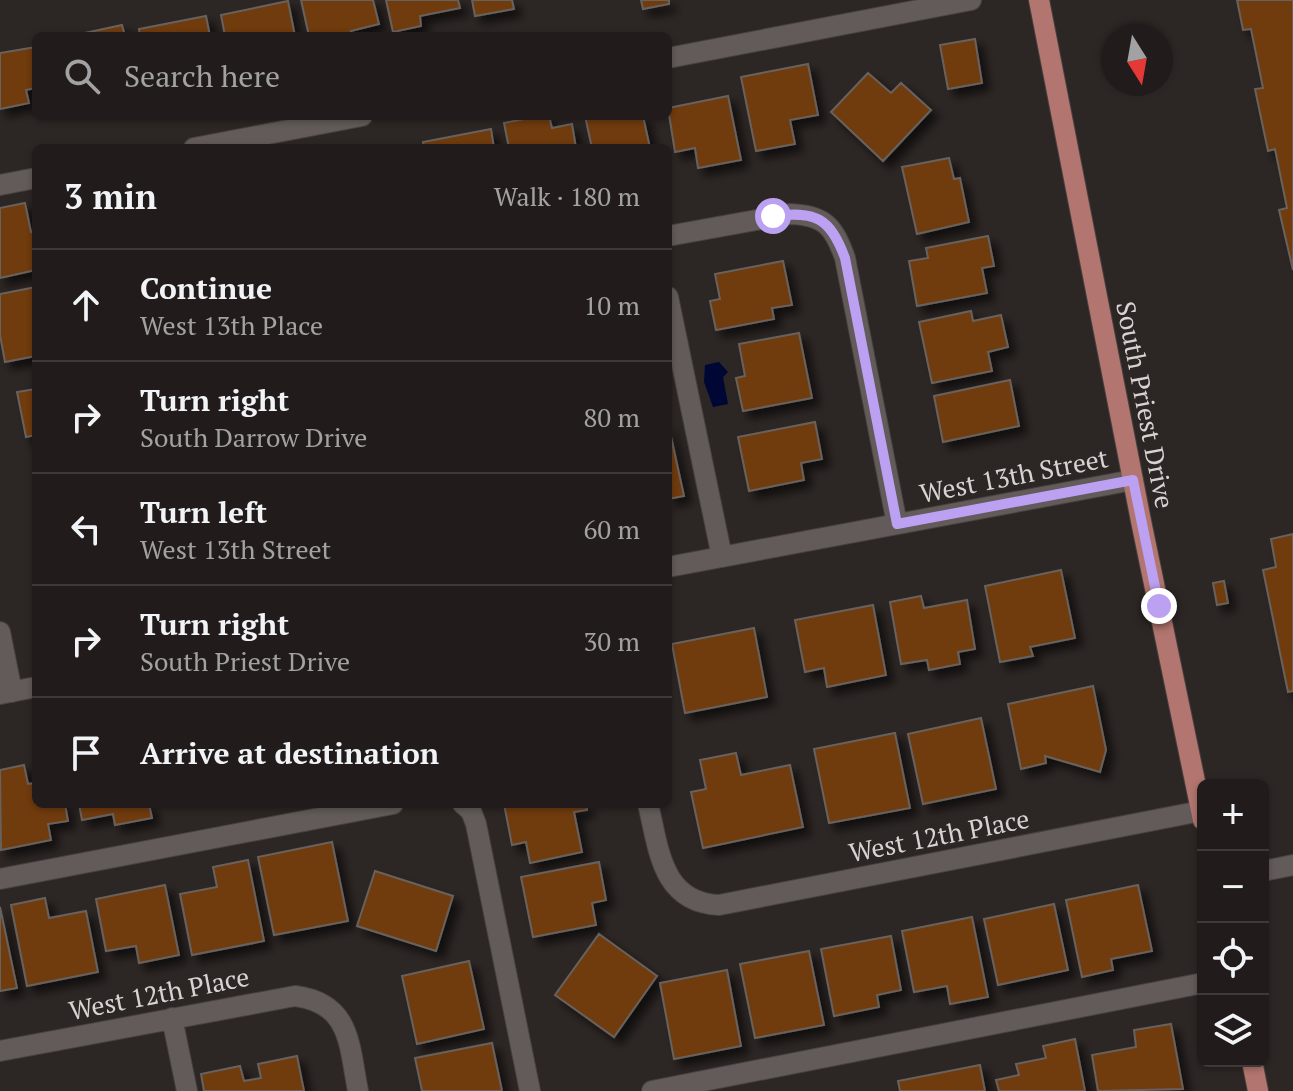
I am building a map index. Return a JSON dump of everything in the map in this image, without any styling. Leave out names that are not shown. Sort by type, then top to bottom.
[{"type":"main road","name":"South Priest Drive","points":[[1039,0],[1197,791]]},
{"type":"main road","points":[[1253,1067],[1258,1091]]},
{"type":"street","points":[[672,57],[971,0]]},
{"type":"street","points":[[215,144],[341,120]]},
{"type":"street","points":[[0,185],[32,179]]},
{"type":"street","points":[[672,235],[790,214],[806,214],[822,219],[832,229],[845,258],[897,524]]},
{"type":"street","points":[[672,316],[722,557]]},
{"type":"street","name":"West 13th Street","points":[[672,566],[1133,480]]},
{"type":"street","points":[[0,632],[6,693],[32,688]]},
{"type":"street","points":[[0,879],[372,808]]},
{"type":"street","points":[[468,808],[476,824],[530,1091]]},
{"type":"street","name":"West 12th Place","points":[[649,808],[668,876],[687,898],[704,904],[735,903],[1197,816]]},
{"type":"street","points":[[1269,870],[1293,865]]},
{"type":"street","points":[[652,1091],[1197,984]]},
{"type":"street","name":"West 12th Place","points":[[0,1051],[295,996],[314,999],[327,1006],[345,1031],[358,1091]]},
{"type":"street","points":[[172,1018],[187,1091]]},
{"type":"water","points":[[719,362],[728,372],[723,377],[728,404],[713,407],[704,382],[705,365]]},
{"type":"building","points":[[301,0],[373,0],[379,24],[351,32],[308,32]]},
{"type":"building","points":[[386,0],[458,0],[460,8],[420,16],[421,26],[393,32]]},
{"type":"building","points":[[472,0],[512,0],[514,9],[475,16]]},
{"type":"building","points":[[641,0],[669,0],[669,4],[643,9]]},
{"type":"building","points":[[1237,0],[1293,0],[1293,270],[1279,210],[1287,208],[1275,149],[1268,151],[1255,89],[1263,88],[1251,29],[1243,30]]},
{"type":"building","points":[[288,1],[294,32],[224,32],[221,15]]},
{"type":"building","points":[[206,16],[209,32],[139,32],[139,29]]},
{"type":"building","points":[[122,25],[124,32],[90,32]]},
{"type":"building","points":[[975,39],[982,83],[948,89],[940,45]]},
{"type":"building","points":[[32,48],[32,89],[26,90],[29,103],[0,109],[0,53]]},
{"type":"building","points":[[808,64],[818,115],[790,120],[795,144],[756,151],[741,77]]},
{"type":"building","points":[[868,73],[891,93],[901,83],[931,110],[883,161],[831,112]]},
{"type":"building","points":[[728,96],[741,160],[698,168],[695,148],[675,152],[670,120],[672,107]]},
{"type":"building","points":[[550,120],[552,128],[572,124],[575,144],[508,144],[504,123]]},
{"type":"building","points":[[586,120],[644,120],[649,144],[591,144]]},
{"type":"building","points":[[491,129],[493,144],[423,144]]},
{"type":"building","points":[[949,158],[954,179],[960,178],[969,222],[917,234],[902,167]]},
{"type":"building","points":[[25,203],[32,232],[32,271],[0,278],[0,208]]},
{"type":"building","points":[[988,236],[994,266],[982,268],[987,293],[917,306],[909,261],[928,258],[926,248]]},
{"type":"building","points":[[783,261],[792,305],[772,308],[774,319],[716,330],[710,301],[720,299],[715,274]]},
{"type":"building","points":[[32,288],[32,357],[5,362],[0,335],[0,294]]},
{"type":"building","points":[[971,311],[973,321],[1001,315],[1008,347],[988,352],[992,371],[932,383],[919,322]]},
{"type":"building","points":[[799,333],[812,398],[743,411],[736,378],[745,376],[739,344]]},
{"type":"building","points":[[1010,380],[1019,426],[943,442],[934,396]]},
{"type":"building","points":[[32,390],[32,436],[26,437],[17,392]]},
{"type":"building","points":[[815,422],[822,459],[801,463],[804,480],[749,491],[738,437]]},
{"type":"building","points":[[672,441],[684,496],[672,498]]},
{"type":"building","points":[[1293,534],[1293,691],[1288,692],[1263,570],[1276,567],[1271,539]]},
{"type":"building","points":[[1061,570],[1075,638],[1030,647],[1033,656],[1000,662],[985,586]]},
{"type":"building","points":[[1224,581],[1228,603],[1217,605],[1213,583]]},
{"type":"building","points":[[921,596],[924,608],[967,600],[975,649],[958,652],[960,664],[929,670],[927,660],[901,664],[890,602]]},
{"type":"building","points":[[873,605],[886,675],[827,687],[824,668],[805,672],[795,620]]},
{"type":"building","points":[[754,628],[767,697],[685,713],[672,644]]},
{"type":"building","points":[[1093,686],[1106,750],[1100,772],[1045,756],[1046,763],[1021,769],[1008,704]]},
{"type":"building","points":[[981,718],[996,789],[923,804],[908,734]]},
{"type":"building","points":[[895,733],[910,808],[829,823],[814,749]]},
{"type":"building","points":[[736,753],[741,775],[790,765],[803,827],[703,848],[691,792],[706,789],[700,760]]},
{"type":"building","points":[[24,765],[28,784],[32,784],[32,808],[66,808],[68,821],[48,824],[51,840],[1,850],[0,770]]},
{"type":"building","points":[[80,808],[150,808],[152,818],[115,825],[113,814],[82,820]]},
{"type":"building","points":[[505,808],[587,808],[574,812],[582,852],[530,863],[526,842],[512,845]]},
{"type":"building","points":[[332,842],[348,921],[274,935],[258,857]]},
{"type":"building","points":[[248,860],[264,941],[192,955],[180,894],[217,887],[213,867]]},
{"type":"building","points":[[599,862],[606,900],[592,903],[596,925],[533,937],[521,877]]},
{"type":"building","points":[[375,871],[453,896],[436,951],[357,926]]},
{"type":"building","points":[[165,885],[179,955],[139,963],[136,946],[106,951],[96,899]]},
{"type":"building","points":[[1138,885],[1152,951],[1111,959],[1113,970],[1082,977],[1066,900]]},
{"type":"building","points":[[45,898],[49,918],[86,911],[98,972],[27,986],[11,905]]},
{"type":"building","points":[[1054,904],[1068,970],[998,985],[984,919]]},
{"type":"building","points":[[0,907],[17,988],[0,991]]},
{"type":"building","points":[[972,917],[988,997],[950,1004],[947,986],[914,992],[902,931]]},
{"type":"building","points":[[599,934],[657,976],[614,1037],[555,995]]},
{"type":"building","points":[[891,936],[901,990],[877,995],[879,1007],[834,1016],[821,949]]},
{"type":"building","points":[[809,951],[824,1025],[755,1038],[740,964]]},
{"type":"building","points":[[469,961],[484,1029],[417,1044],[402,976]]},
{"type":"building","points":[[727,970],[741,1046],[674,1059],[660,983]]},
{"type":"building","points":[[1171,1024],[1183,1089],[1098,1091],[1092,1055],[1136,1047],[1134,1030]]},
{"type":"building","points":[[1075,1039],[1085,1091],[999,1091],[996,1080],[1019,1075],[1016,1064],[1046,1058],[1043,1046]]},
{"type":"building","points":[[492,1043],[502,1091],[422,1091],[415,1058]]},
{"type":"building","points":[[297,1056],[304,1091],[204,1091],[201,1074],[240,1066],[244,1081],[261,1078],[258,1064]]},
{"type":"building","points":[[980,1065],[985,1091],[900,1091],[898,1081]]},
{"type":"route","points":[[773,216],[806,214],[822,219],[832,229],[840,245],[897,524],[1133,480],[1159,606]]}]
